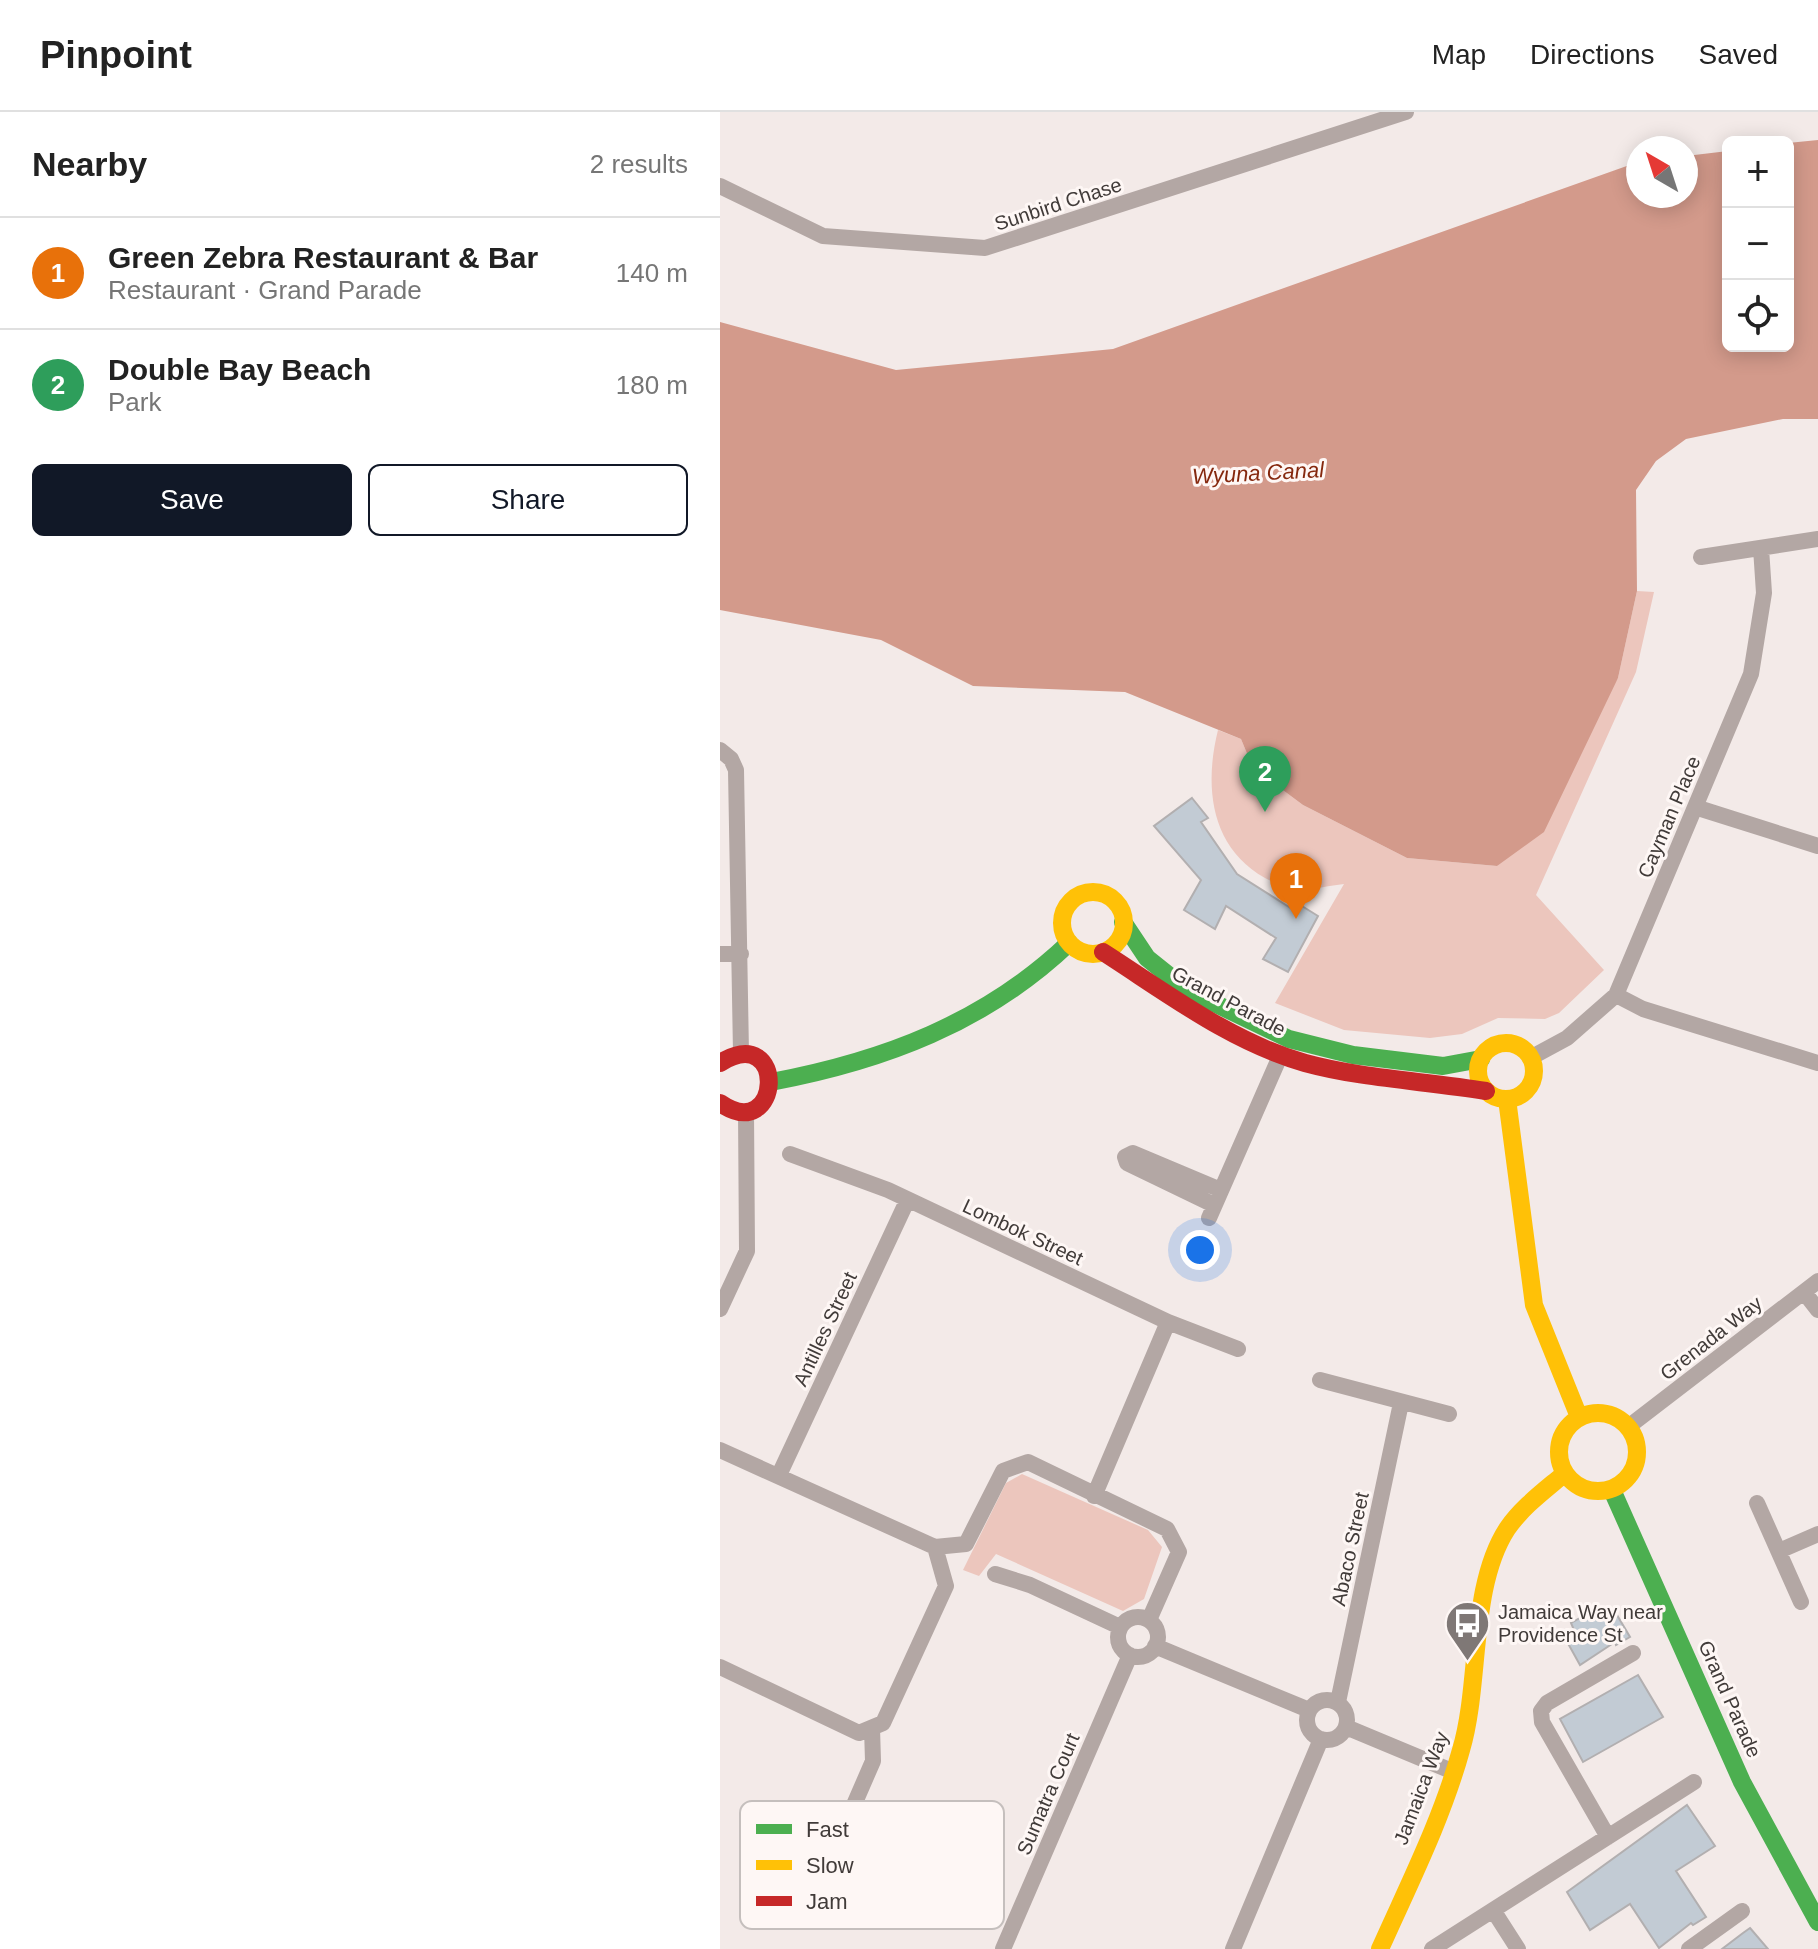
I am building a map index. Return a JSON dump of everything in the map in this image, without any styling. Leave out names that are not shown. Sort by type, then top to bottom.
[{"type":"street","name":"Sunbird Chase","points":[[720,186],[823,236],[985,248],[1369,118],[1406,112]]},
{"type":"street","points":[[1701,557],[1818,539]]},
{"type":"street","name":"Cayman Place","points":[[1530,1058],[1567,1038],[1616,995],[1751,674],[1764,593],[1761,548]]},
{"type":"street","points":[[720,750],[731,759],[736,770],[741,1053]]},
{"type":"street","points":[[1695,807],[1818,846]]},
{"type":"street","points":[[1087,893],[1107,896],[1121,912],[1123,922],[1118,941],[1103,952],[1084,953],[1069,943],[1064,934],[1064,913],[1069,904],[1087,893]]},
{"type":"street","name":"Grand Parade","points":[[1123,922],[1147,958],[1187,990],[1231,1014],[1289,1039],[1353,1055],[1443,1066],[1481,1059]]},
{"type":"street","points":[[771,1082],[840,1069],[943,1032],[1045,970],[1069,943]]},
{"type":"street","name":"Grand Parade","points":[[1103,952],[1176,1002],[1281,1054],[1349,1072],[1486,1091]]},
{"type":"street","points":[[720,954],[741,954]]},
{"type":"street","points":[[1616,995],[1643,1009],[1818,1063]]},
{"type":"street","points":[[1505,1043],[1520,1047],[1533,1067],[1530,1085],[1516,1097],[1507,1099],[1486,1091],[1478,1075],[1481,1059],[1491,1047],[1505,1043]]},
{"type":"street","points":[[720,1063],[741,1053],[750,1054],[765,1065],[771,1082],[761,1105],[746,1112],[737,1112],[720,1103]]},
{"type":"street","points":[[1215,1204],[1281,1054]]},
{"type":"street","points":[[1507,1099],[1534,1305],[1579,1417]]},
{"type":"street","points":[[720,1309],[747,1251],[746,1112]]},
{"type":"street","points":[[1130,1153],[1136,1154],[1215,1204],[1127,1163],[1125,1157],[1130,1153]]},
{"type":"street","name":"Lombok Street","points":[[790,1154],[888,1190],[1168,1322],[1238,1349]]},
{"type":"street","name":"Antilles Street","points":[[779,1475],[907,1201]]},
{"type":"street","points":[[1811,1286],[1818,1310]]},
{"type":"street","name":"Grenada Way","points":[[1628,1427],[1811,1286]]},
{"type":"street","points":[[1094,1496],[1168,1322]]},
{"type":"street","points":[[1320,1380],[1449,1414]]},
{"type":"street","name":"Abaco Street","points":[[1338,1702],[1401,1403]]},
{"type":"street","points":[[1605,1413],[1628,1427],[1636,1440],[1634,1469],[1612,1490],[1585,1490],[1564,1474],[1558,1449],[1562,1436],[1579,1417],[1605,1413]]},
{"type":"street","points":[[720,1450],[935,1547],[966,1544],[1003,1471],[1028,1462],[1167,1529],[1179,1552],[1149,1620]]},
{"type":"street","name":"Jamaica Way","points":[[1380,1949],[1454,1772],[1468,1725],[1495,1555],[1510,1525],[1523,1509],[1564,1474]]},
{"type":"street","name":"Grand Parade","points":[[1612,1490],[1742,1782],[1818,1922]]},
{"type":"street","points":[[1757,1503],[1801,1602]]},
{"type":"street","points":[[1779,1551],[1818,1534]]},
{"type":"street","points":[[720,1667],[859,1733],[883,1723],[946,1586],[935,1547]]},
{"type":"street","points":[[995,1574],[1030,1585],[1120,1627]]},
{"type":"street","points":[[1134,1617],[1149,1620],[1157,1633],[1155,1646],[1145,1655],[1130,1655],[1119,1644],[1120,1627],[1134,1617]]},
{"type":"street","points":[[1155,1646],[1309,1710]]},
{"type":"street","points":[[1608,1837],[1542,1722],[1541,1711],[1547,1703],[1633,1653]]},
{"type":"street","name":"Sumatra Court","points":[[1003,1949],[1130,1655]]},
{"type":"street","points":[[1321,1700],[1338,1702],[1347,1715],[1346,1727],[1336,1738],[1321,1739],[1309,1730],[1309,1710],[1321,1700]]},
{"type":"street","points":[[1346,1727],[1454,1772]]},
{"type":"street","points":[[856,1801],[873,1761],[872,1728]]},
{"type":"street","points":[[1233,1949],[1321,1739]]},
{"type":"street","points":[[1432,1949],[1694,1782]]},
{"type":"street","points":[[1493,1910],[1518,1949]]},
{"type":"street","points":[[1689,1949],[1742,1911]]},
{"type":"shaded area","points":[[1637,591],[1654,592],[1636,672],[1536,895],[1604,970],[1559,1013],[1545,1019],[1498,1018],[1462,1034],[1430,1038],[1344,1030],[1275,1003],[1344,884],[1309,889],[1285,887],[1265,878],[1232,850],[1222,832],[1212,793],[1218,730],[1241,739],[1253,768],[1303,805],[1407,858],[1497,866],[1618,678]]},
{"type":"shaded area","points":[[1022,1474],[1148,1530],[1162,1547],[1144,1599],[1123,1611],[996,1554],[979,1576],[963,1570],[1006,1483]]},
{"type":"water","name":"Wyuna Canal","points":[[1818,140],[1818,419],[1783,419],[1686,439],[1656,461],[1636,490],[1637,591],[1618,678],[1544,832],[1497,866],[1407,858],[1303,805],[1253,768],[1241,739],[1125,692],[973,686],[881,640],[720,610],[720,322],[896,370],[1113,349],[1626,166],[1626,208],[1698,208],[1698,155],[1722,152],[1722,352],[1794,352],[1794,142]]},
{"type":"building","points":[[1192,798],[1208,818],[1201,822],[1237,874],[1292,909],[1297,903],[1318,916],[1288,972],[1263,959],[1276,938],[1226,906],[1215,929],[1184,910],[1201,880],[1154,826]]},
{"type":"building","points":[[1598,1608],[1602,1614],[1614,1610],[1630,1637],[1616,1645],[1615,1642],[1580,1665],[1565,1638],[1574,1630],[1571,1623]]},
{"type":"building","points":[[1638,1675],[1663,1717],[1583,1762],[1560,1719]]},
{"type":"building","points":[[1687,1805],[1715,1846],[1676,1871],[1706,1917],[1693,1925],[1691,1923],[1659,1948],[1630,1904],[1590,1930],[1567,1892]]},
{"type":"building","points":[[1750,1928],[1768,1949],[1722,1949],[1743,1933]]},
{"type":"traffic: fast","points":[[1123,922],[1147,958],[1187,990],[1289,1039],[1353,1055],[1443,1066],[1481,1059]]},
{"type":"traffic: fast","points":[[771,1082],[853,1063],[930,1035],[1003,996],[1069,943]]},
{"type":"traffic: fast","points":[[1612,1490],[1742,1782],[1818,1922]]},
{"type":"traffic: slow","points":[[1093,892],[1115,901],[1124,923],[1115,945],[1093,954],[1071,945],[1062,923],[1071,901],[1093,892]]},
{"type":"traffic: slow","points":[[1506,1043],[1526,1051],[1534,1071],[1526,1091],[1506,1099],[1486,1091],[1478,1071],[1486,1051],[1506,1043]]},
{"type":"traffic: slow","points":[[1507,1099],[1534,1305],[1579,1417]]},
{"type":"traffic: slow","points":[[1590,1413],[1606,1413],[1620,1419],[1631,1430],[1637,1452],[1631,1474],[1620,1485],[1606,1491],[1590,1491],[1576,1485],[1565,1474],[1559,1460],[1559,1444],[1565,1430],[1576,1419],[1590,1413]]},
{"type":"traffic: slow","points":[[1380,1949],[1435,1826],[1461,1750],[1471,1696],[1481,1607],[1495,1553],[1519,1514],[1564,1474]]},
{"type":"traffic: jam","points":[[1103,952],[1200,1015],[1278,1054],[1350,1073],[1486,1091]]},
{"type":"traffic: jam","points":[[720,1063],[742,1054],[757,1058],[766,1069],[769,1083],[765,1098],[756,1109],[741,1112],[720,1103]]},
{"type":"place","name":"Double Bay Beach","points":[[1265,812]]},
{"type":"place","name":"Green Zebra Restaurant & Bar","points":[[1296,919]]},
{"type":"place","name":"Jamaica Way near Providence St","points":[[1467,1663]]}]
